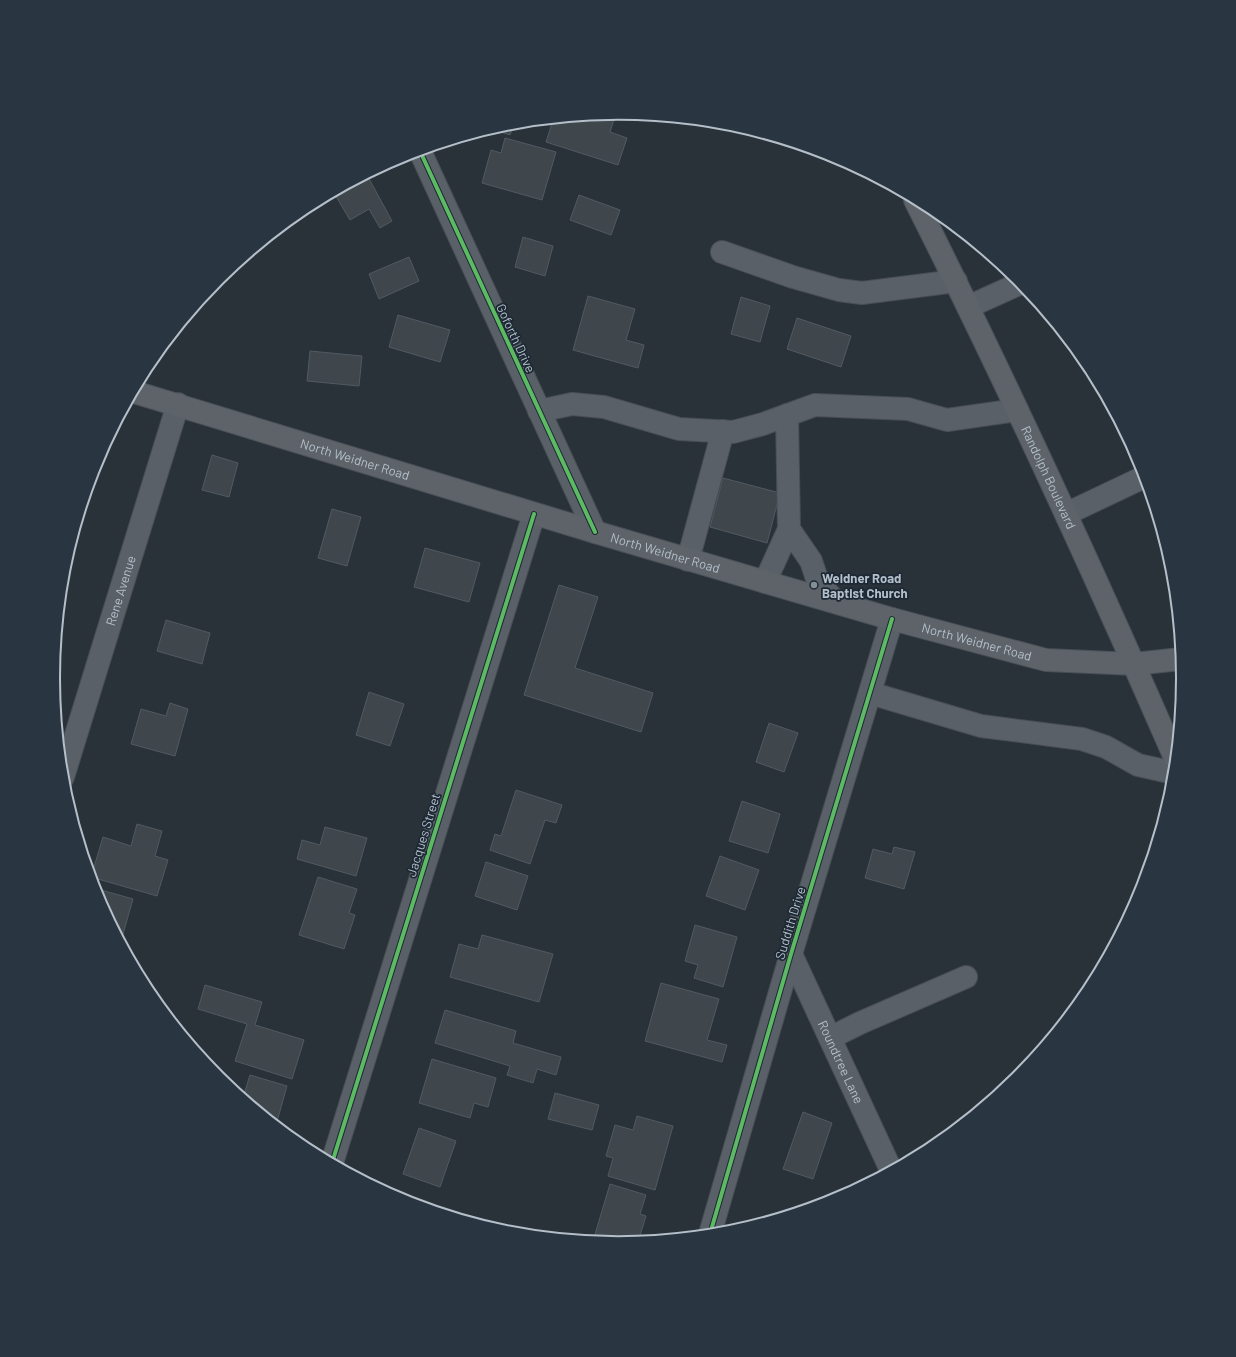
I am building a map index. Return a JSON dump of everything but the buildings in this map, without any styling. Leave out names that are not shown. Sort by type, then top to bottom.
[{"type":"main road","name":"Randolph Boulevard","points":[[920,210],[956,281],[1066,514],[1171,749]]},
{"type":"main road","name":"North Weidner Road","points":[[139,393],[688,560],[892,619],[1046,660],[1134,664],[1175,660]]},
{"type":"street","name":"Goforth Drive","points":[[422,156],[595,532]]},
{"type":"street","points":[[722,252],[793,277],[840,290],[862,293],[956,281]]},
{"type":"street","points":[[968,307],[1015,286]]},
{"type":"street","name":"Rene Avenue","points":[[67,764],[178,404]]},
{"type":"street","points":[[539,411],[572,404],[604,407],[678,429],[733,432],[762,424],[815,405],[908,409],[947,420],[1017,410]]},
{"type":"street","points":[[765,582],[789,528],[787,415]]},
{"type":"street","points":[[688,560],[723,431]]},
{"type":"street","points":[[1066,514],[1139,479]]},
{"type":"street","name":"Jacques Street","points":[[333,1158],[534,514]]},
{"type":"street","points":[[789,528],[811,560],[818,582],[836,602]]},
{"type":"street","name":"Suddith Drive","points":[[712,1229],[791,954],[892,619]]},
{"type":"street","points":[[870,692],[981,726],[1082,738],[1106,747],[1138,765],[1168,772]]},
{"type":"street","name":"Roundtree Lane","points":[[791,954],[889,1166]]},
{"type":"street","points":[[830,1038],[860,1022],[966,977]]},
{"type":"cycle path","points":[[422,156],[595,532]]},
{"type":"cycle path","points":[[333,1158],[534,514]]},
{"type":"cycle path","points":[[712,1229],[791,954],[892,619]]},
{"type":"place","name":"Weidner Road Baptist Church","points":[[814,585]]}]
